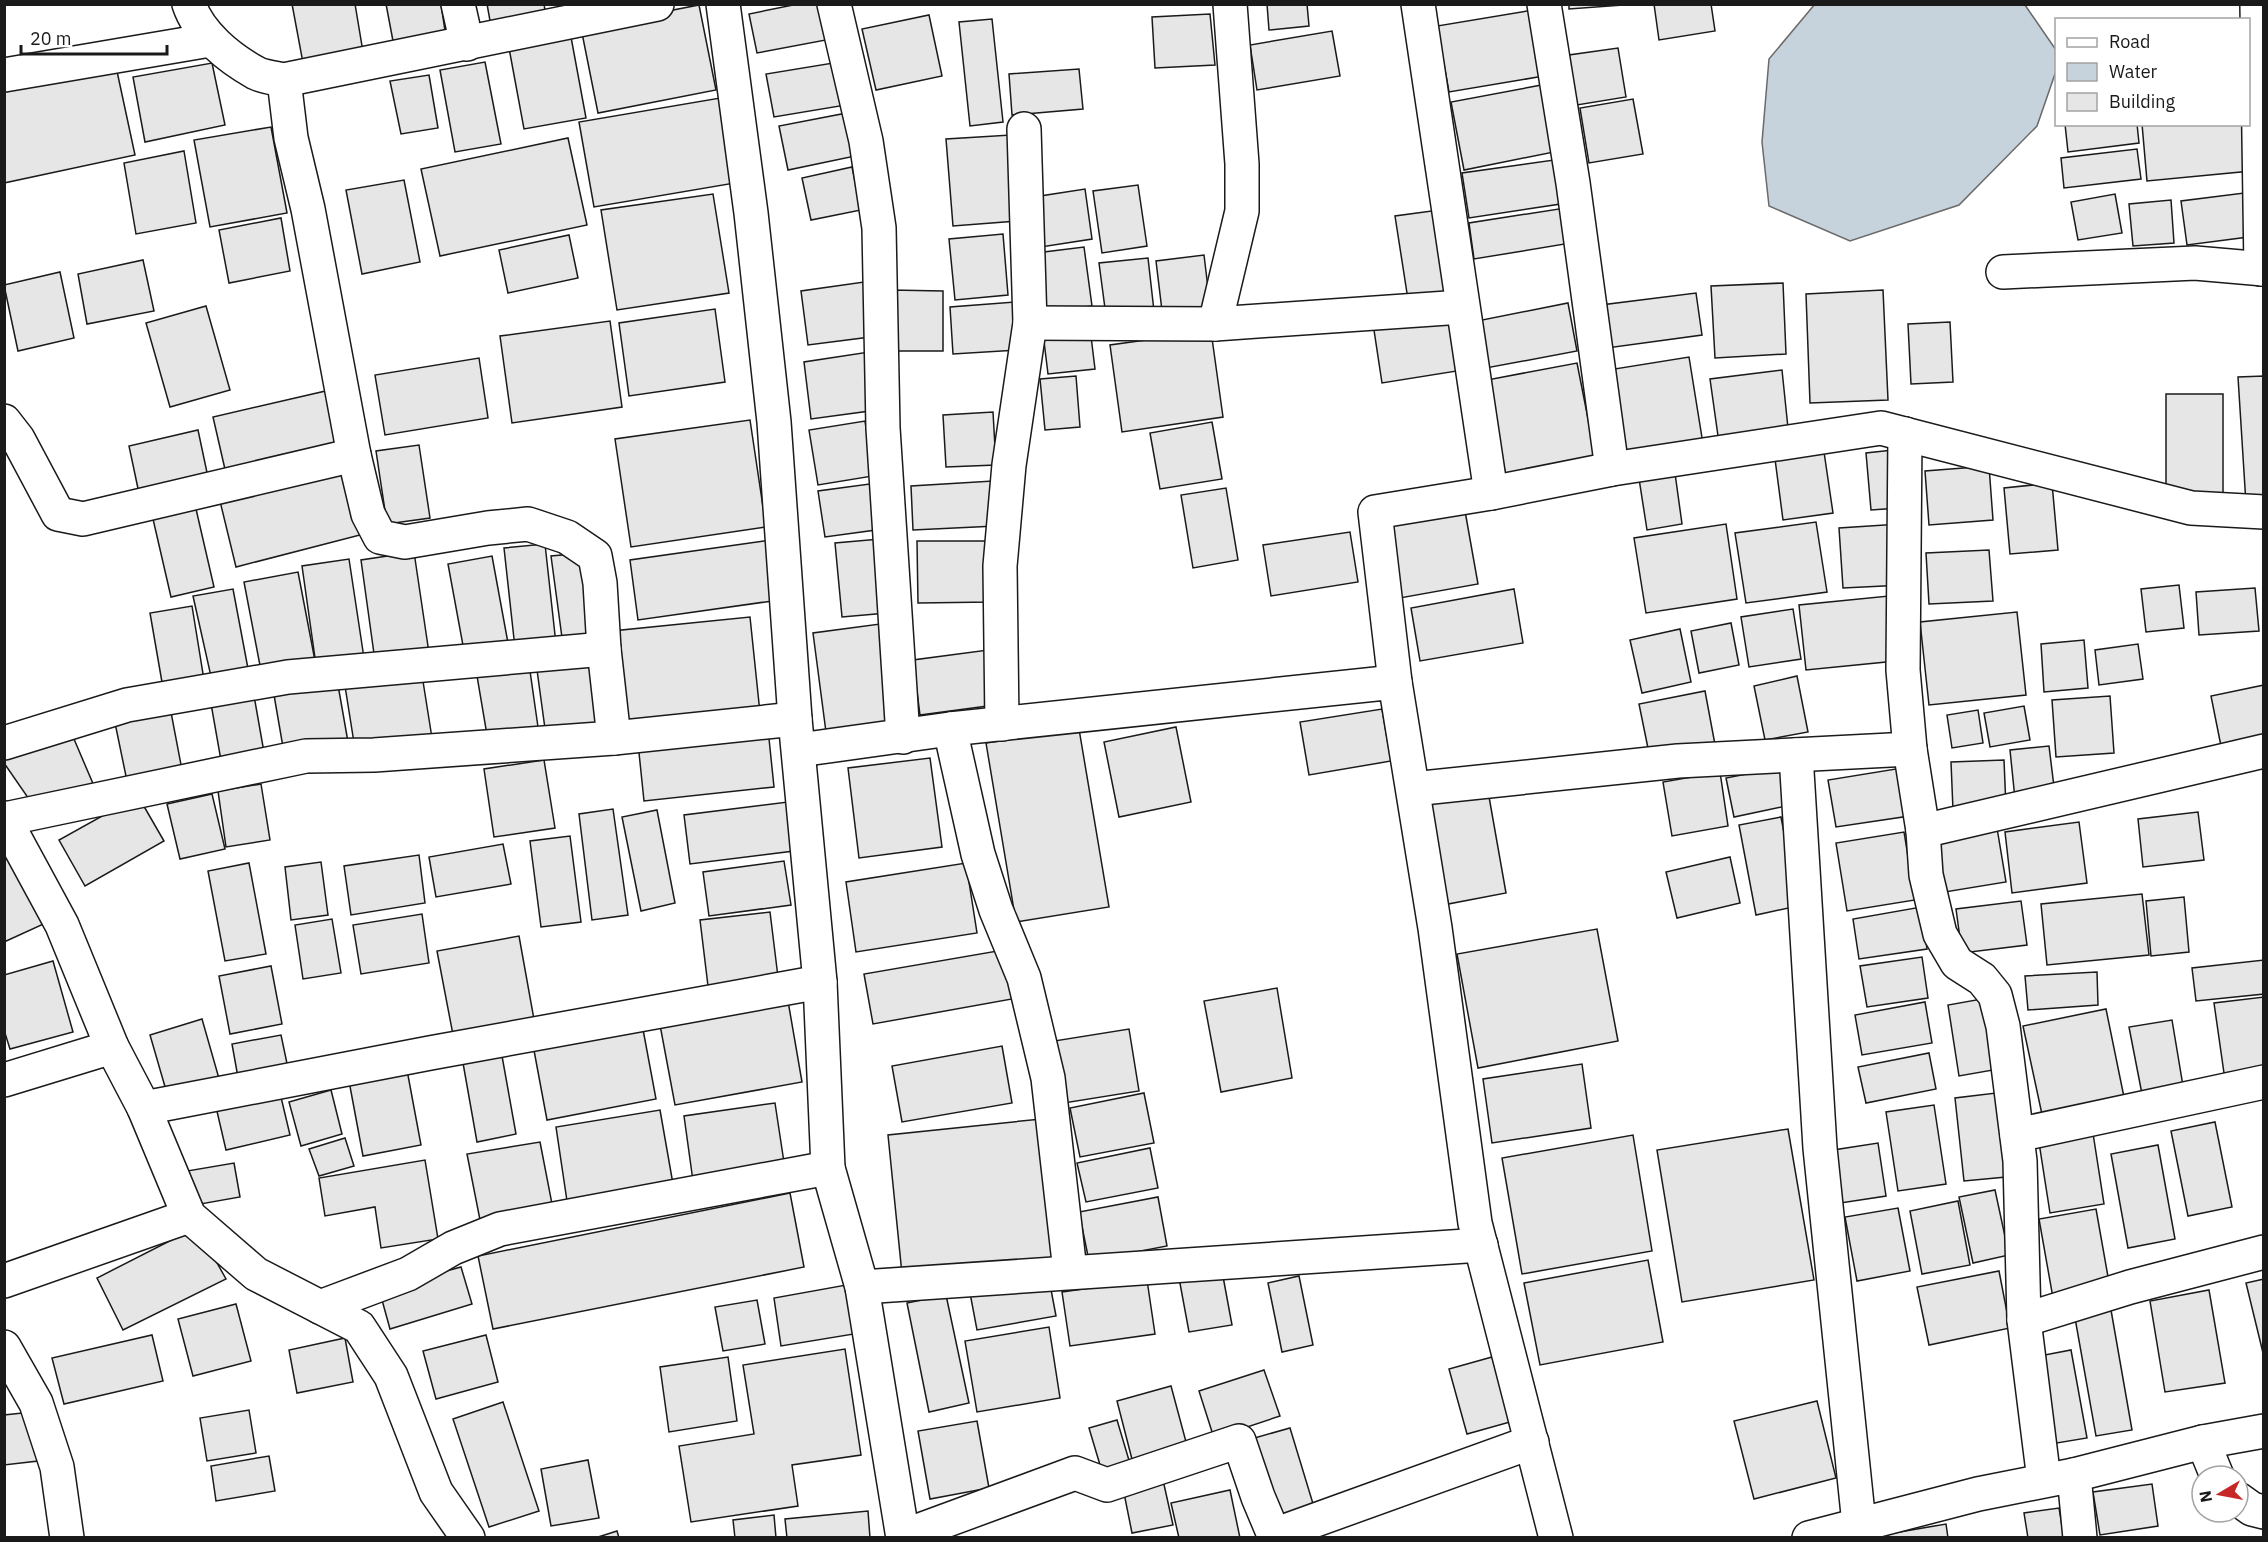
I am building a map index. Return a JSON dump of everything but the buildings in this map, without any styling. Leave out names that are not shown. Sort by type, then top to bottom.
[{"type":"street","points":[[189,4],[193,16],[210,40],[258,74],[284,80],[657,4]]},
{"type":"street","points":[[458,4],[467,44]]},
{"type":"street","points":[[723,4],[751,213],[774,422],[797,735],[820,982],[828,1168],[862,1287],[903,1537],[1075,1473],[1107,1485],[1239,1442],[1274,1535],[1532,1442]]},
{"type":"street","points":[[834,4],[866,141],[879,228],[883,428],[903,737]]},
{"type":"street","points":[[1215,324],[1242,211],[1242,164],[1230,4]]},
{"type":"street","points":[[1418,4],[1491,493]]},
{"type":"street","points":[[1544,4],[1573,183],[1612,469]]},
{"type":"street","points":[[2003,272],[2195,263],[2262,269],[2257,4]]},
{"type":"street","points":[[4,75],[210,40]]},
{"type":"street","points":[[284,80],[291,138],[308,208],[354,455],[368,514],[381,537],[405,542],[488,528],[528,524],[567,537],[595,556],[600,583],[604,650],[614,738]]},
{"type":"street","points":[[1002,724],[1000,566],[1009,465],[1030,323],[1024,129]]},
{"type":"street","points":[[1030,323],[1215,324],[1462,307]]},
{"type":"street","points":[[4,421],[18,439],[58,514],[83,519],[354,455]]},
{"type":"street","points":[[1556,1538],[1475,1223],[1435,928],[1395,682],[1375,512],[1491,493],[1612,469],[1881,428],[2191,508],[2264,512]]},
{"type":"street","points":[[1905,434],[1903,670],[1910,749],[1923,831],[1926,875],[1940,934],[1956,963],[1982,979],[1995,995],[2003,1026],[2020,1161],[2024,1320],[2059,1478],[2080,1538]]},
{"type":"street","points":[[4,743],[127,705],[288,677],[604,650]]},
{"type":"street","points":[[468,1538],[436,1492],[391,1376],[359,1327],[256,1274],[189,1216],[144,1108],[112,1047],[62,925],[5,819],[306,756],[374,755],[614,738],[797,735],[903,737],[950,729],[1395,682]]},
{"type":"street","points":[[950,729],[978,854],[996,910],[1024,978],[1048,1078],[1070,1271]]},
{"type":"street","points":[[1413,789],[1678,761],[1910,749]]},
{"type":"street","points":[[1923,831],[2264,751]]},
{"type":"street","points":[[1796,755],[1820,1148],[1860,1531]]},
{"type":"street","points":[[144,1108],[820,982]]},
{"type":"street","points":[[4,1080],[112,1047]]},
{"type":"street","points":[[2017,1135],[2264,1082]]},
{"type":"street","points":[[320,1307],[408,1274],[453,1248],[500,1229],[828,1168]]},
{"type":"street","points":[[4,1281],[189,1216]]},
{"type":"street","points":[[862,1287],[1070,1271],[1481,1245]]},
{"type":"street","points":[[2024,1320],[2130,1287],[2264,1252]]},
{"type":"street","points":[[4,1347],[36,1403],[57,1467],[67,1538]]},
{"type":"street","points":[[1809,1538],[1860,1531],[1978,1494],[2059,1478],[2203,1442],[2264,1431]]},
{"type":"street","points":[[2203,1442],[2212,1464]]},
{"type":"water","points":[[1815,4],[2025,5],[2055,49],[2055,74],[2037,126],[1959,205],[1850,241],[1769,206],[1762,142],[1769,59]]}]
